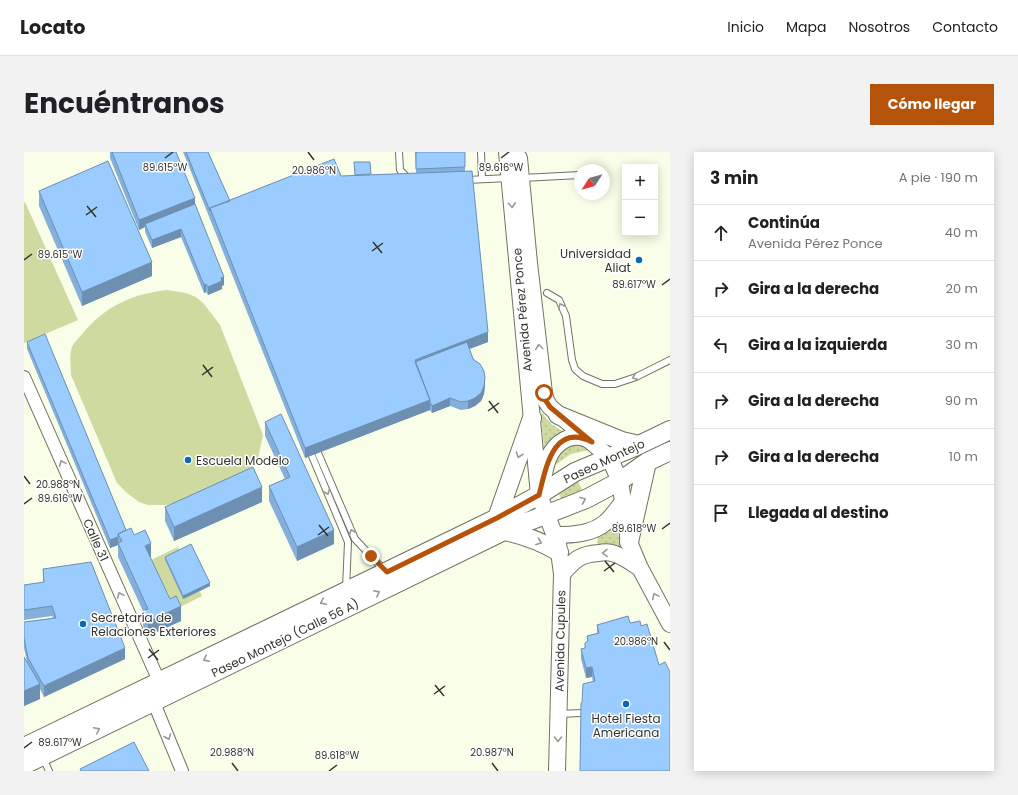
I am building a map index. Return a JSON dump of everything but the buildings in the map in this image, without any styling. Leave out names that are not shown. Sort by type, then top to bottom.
[{"type":"main road","points":[[558,415],[622,441],[639,445]]},
{"type":"main road","points":[[532,418],[500,525],[548,545],[557,543]]},
{"type":"main road","name":"Paseo Montejo","points":[[539,495],[575,472],[670,430]]},
{"type":"main road","name":"Paseo Montejo","points":[[546,514],[586,499],[620,481],[647,462],[670,451]]},
{"type":"main road","points":[[629,542],[647,462]]},
{"type":"main road","name":"Paseo Montejo (Calle 56 A)","points":[[24,765],[45,764],[154,702],[500,525],[539,495]]},
{"type":"main road","name":"Paseo Montejo (Calle 56 A)","points":[[24,747],[387,572],[500,525],[546,514]]},
{"type":"street","name":"Avenida Pérez Ponce","points":[[507,152],[515,178],[546,401],[558,415],[609,457],[620,481],[622,503],[629,542],[640,568],[669,618]]},
{"type":"street","name":"Avenida Pérez Ponce","points":[[518,152],[515,178],[532,418],[539,495],[546,514]]},
{"type":"street","name":"Calle 31","points":[[24,377],[160,682]]},
{"type":"street","points":[[539,495],[547,462],[556,446],[573,436],[582,436],[592,442]]},
{"type":"street","points":[[557,543],[571,535],[598,528],[606,522],[622,503]]},
{"type":"street","name":"Avenida Cupules","points":[[546,514],[557,543],[562,574],[558,714],[559,769]]},
{"type":"street","points":[[562,574],[572,562],[580,557],[588,554],[605,552],[613,553],[640,568]]},
{"type":"street","points":[[154,702],[182,771]]},
{"type":"lane","points":[[399,152],[400,170],[412,182]]},
{"type":"lane","points":[[481,152],[482,179]]},
{"type":"lane","points":[[458,180],[574,175]]},
{"type":"lane","points":[[547,293],[559,300],[564,310],[572,360],[576,368],[583,376],[602,384],[615,384],[636,377],[670,360]]},
{"type":"lane","points":[[318,453],[355,539],[387,572]]},
{"type":"lane","points":[[312,456],[348,542],[345,592]]},
{"type":"lane","points":[[558,714],[580,713]]},
{"type":"green space","points":[[25,202],[78,320],[24,343],[24,203]]},
{"type":"green space","points":[[167,290],[186,293],[196,297],[204,304],[220,325],[263,435],[258,458],[247,473],[195,501],[166,505],[148,505],[139,502],[117,483],[71,375],[70,361],[74,343],[101,315],[131,298]]},
{"type":"green space","points":[[541,414],[543,414],[553,425],[566,433],[545,458]]},
{"type":"green space","points":[[576,440],[589,450],[571,454],[555,465],[554,463],[558,453]]},
{"type":"green space","points":[[577,480],[583,491],[561,499],[558,491]]},
{"type":"green space","points":[[618,516],[618,535],[623,549],[598,546],[597,533]]},
{"type":"green space","points":[[178,547],[202,596],[176,609],[151,560]]},
{"type":"place","name":"Universidad Aliat","points":[[639,260]]},
{"type":"place","name":"Escuela Modelo","points":[[188,460]]},
{"type":"place","name":"Secretaría de Relaciones Exteriores","points":[[83,624]]},
{"type":"place","name":"Hotel Fiesta Americana","points":[[626,704]]},
{"type":"route","points":[[371,556],[387,572],[497,518],[539,495],[545,468],[549,457],[556,446],[573,436],[582,436],[592,442],[550,407],[546,401],[544,393]]}]
